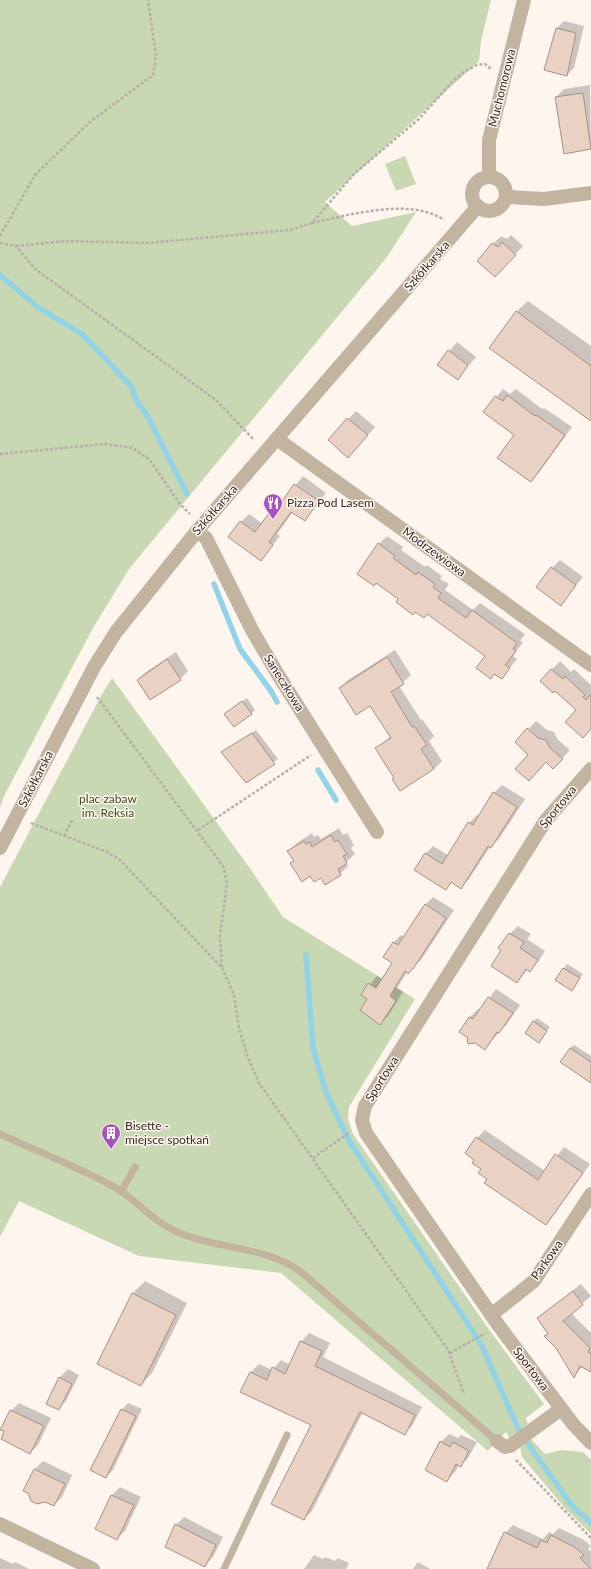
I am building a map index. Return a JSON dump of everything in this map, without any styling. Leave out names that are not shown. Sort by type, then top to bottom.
[{"type":"street","name":"Muchomorowa","points":[[489,177],[489,140],[524,0]]},
{"type":"street","points":[[489,177],[502,183],[506,197],[496,209],[486,210],[478,206],[473,195],[475,185],[483,178],[489,177]]},
{"type":"street","points":[[506,197],[544,199],[591,194]]},
{"type":"street","name":"Szkółkarska","points":[[0,848],[105,648],[142,598],[197,531],[478,206]]},
{"type":"street","name":"Modrzewiowa","points":[[277,439],[591,665]]},
{"type":"street","name":"Saneczkowa","points":[[197,531],[206,538],[252,630],[377,832]]},
{"type":"street","name":"Sportowa","points":[[591,769],[546,820],[417,1022],[362,1113],[362,1123],[366,1133],[491,1315],[561,1409],[591,1442]]},
{"type":"street","name":"Parkowa","points":[[491,1315],[534,1281],[591,1194]]},
{"type":"street","points":[[505,1444],[533,1429],[561,1409]]},
{"type":"street","points":[[0,1524],[93,1569]]},
{"type":"lane","points":[[0,1134],[104,1182],[122,1192],[153,1220],[178,1233],[203,1241],[256,1251],[288,1262],[505,1444]]},
{"type":"lane","points":[[122,1192],[135,1167]]},
{"type":"lane","points":[[224,1569],[287,1435]]},
{"type":"path","points":[[0,236],[35,175],[91,122],[153,75],[156,55],[148,0]]},
{"type":"path","points":[[312,223],[354,174],[419,119],[452,82],[477,65],[484,64],[490,69]]},
{"type":"path","points":[[0,244],[16,246],[65,241],[147,243],[290,230],[312,223],[381,208],[422,212],[444,220]]},
{"type":"path","points":[[16,246],[35,269],[216,400],[254,440]]},
{"type":"path","points":[[0,454],[105,444],[133,448],[150,460],[179,503],[190,514]]},
{"type":"path","points":[[97,697],[220,859],[226,875],[226,896],[220,936],[222,968]]},
{"type":"path","points":[[198,830],[323,747]]},
{"type":"path","points":[[64,836],[73,819]]},
{"type":"path","points":[[31,823],[107,852],[119,859],[222,968],[234,995],[239,1028],[252,1068],[259,1083],[450,1353],[459,1385],[466,1398]]},
{"type":"path","points":[[313,1158],[353,1130]]},
{"type":"path","points":[[450,1353],[488,1332]]},
{"type":"path","points":[[505,1444],[529,1474],[591,1538]]},
{"type":"green space","points":[[0,0],[491,0],[481,41],[479,61],[325,202],[352,226],[416,212],[387,257],[129,569],[93,628],[4,796],[0,808]]},
{"type":"green space","points":[[405,156],[416,184],[396,191],[385,164]]},
{"type":"green space","name":"plac zabaw im. Reksia","points":[[112,678],[249,867],[283,917],[415,999],[349,1107],[348,1119],[353,1134],[488,1328],[544,1404],[526,1418],[528,1424],[509,1438],[506,1432],[488,1451],[281,1273],[139,1256],[19,1201],[0,1237],[0,887]]},
{"type":"green space","points":[[531,1439],[545,1454],[561,1450],[583,1452],[591,1460],[591,1534],[564,1507],[522,1457],[520,1447]]},
{"type":"building","points":[[556,28],[576,33],[567,76],[544,70]]},
{"type":"building","points":[[583,93],[591,149],[564,154],[555,97]]},
{"type":"building","points":[[502,242],[516,255],[495,277],[477,261],[492,243],[498,247]]},
{"type":"building","points":[[516,311],[591,366],[591,421],[489,348]]},
{"type":"building","points":[[448,350],[468,365],[458,380],[437,365]]},
{"type":"building","points":[[507,395],[535,416],[536,415],[565,435],[531,482],[497,458],[514,435],[483,412],[495,396],[503,401]]},
{"type":"building","points":[[347,418],[368,435],[348,458],[328,440]]},
{"type":"building","points":[[294,484],[319,501],[305,521],[291,512],[269,542],[273,545],[261,561],[228,537],[240,521],[255,532],[275,505],[278,507]]},
{"type":"building","points":[[378,543],[395,556],[393,558],[416,575],[418,572],[435,584],[433,587],[441,593],[438,598],[466,618],[472,610],[517,643],[513,649],[516,651],[505,665],[510,668],[502,679],[494,674],[491,679],[476,668],[485,656],[427,614],[424,618],[415,612],[413,615],[396,602],[398,599],[376,583],[374,586],[357,574]]},
{"type":"building","points":[[551,567],[576,585],[561,606],[536,587]]},
{"type":"building","points":[[387,657],[404,684],[391,692],[412,727],[414,726],[427,745],[421,749],[434,769],[400,791],[392,779],[394,778],[375,748],[391,738],[370,706],[356,715],[339,688]]},
{"type":"building","points":[[167,659],[181,680],[150,700],[137,680]]},
{"type":"building","points":[[551,669],[563,679],[565,676],[585,695],[583,697],[586,700],[591,694],[591,729],[583,738],[565,722],[576,710],[555,691],[553,693],[540,681]]},
{"type":"building","points":[[242,701],[252,714],[234,727],[224,714]]},
{"type":"building","points":[[527,728],[538,738],[546,740],[550,748],[563,759],[553,769],[546,762],[529,781],[515,769],[528,755],[515,742]]},
{"type":"building","points":[[252,733],[275,764],[246,783],[221,752]]},
{"type":"building","points":[[493,792],[517,807],[491,848],[488,846],[461,889],[451,882],[446,890],[414,870],[425,853],[442,864],[468,822],[473,825]]},
{"type":"building","points":[[331,835],[335,842],[338,840],[347,854],[343,856],[347,863],[338,869],[341,875],[325,885],[321,878],[314,882],[310,876],[302,882],[290,863],[294,861],[287,851],[304,841],[306,844],[310,842],[312,847]]},
{"type":"building","points":[[425,904],[446,918],[413,969],[408,974],[405,971],[390,996],[396,1001],[380,1025],[360,1010],[367,999],[361,995],[368,983],[376,988],[392,963],[383,957],[393,942],[398,945]]},
{"type":"building","points":[[509,933],[524,942],[520,948],[538,960],[530,972],[526,969],[517,983],[491,966],[501,950],[498,948]]},
{"type":"building","points":[[563,968],[580,978],[572,991],[555,980]]},
{"type":"building","points":[[488,997],[513,1013],[499,1033],[497,1032],[485,1050],[475,1043],[468,1044],[467,1037],[459,1032],[469,1017],[473,1019]]},
{"type":"building","points":[[533,1021],[547,1031],[539,1043],[525,1033]]},
{"type":"building","points":[[570,1048],[591,1062],[591,1083],[560,1062]]},
{"type":"building","points":[[476,1137],[538,1180],[555,1154],[583,1173],[546,1225],[484,1183],[487,1179],[478,1173],[481,1169],[472,1163],[474,1160],[465,1153]]},
{"type":"building","points":[[573,1291],[583,1305],[563,1321],[590,1348],[588,1352],[591,1354],[591,1372],[580,1366],[574,1378],[556,1348],[544,1336],[548,1334],[537,1318]]},
{"type":"building","points":[[132,1293],[176,1315],[141,1386],[97,1364]]},
{"type":"building","points":[[300,1341],[322,1351],[315,1366],[415,1415],[405,1435],[360,1412],[304,1520],[271,1504],[311,1425],[240,1392],[250,1372],[267,1380],[272,1367],[285,1374]]},
{"type":"building","points":[[59,1377],[72,1384],[59,1410],[46,1404]]},
{"type":"building","points":[[121,1409],[136,1416],[106,1478],[90,1470]]},
{"type":"building","points":[[10,1410],[44,1426],[30,1454],[1,1439],[4,1431],[0,1430]]},
{"type":"building","points":[[440,1441],[450,1447],[453,1442],[469,1451],[461,1467],[456,1464],[447,1482],[425,1470]]},
{"type":"building","points":[[34,1469],[65,1484],[54,1506],[45,1502],[37,1504],[31,1501],[28,1493],[23,1491]]},
{"type":"building","points":[[111,1495],[134,1505],[117,1540],[95,1529]]},
{"type":"building","points":[[175,1524],[216,1545],[205,1567],[165,1547]]},
{"type":"building","points":[[504,1532],[537,1548],[541,1540],[547,1543],[551,1535],[576,1548],[584,1555],[580,1558],[591,1569],[487,1569]]},
{"type":"waterway","points":[[0,275],[39,308],[82,334],[131,386],[137,402],[147,415],[187,494]]},
{"type":"waterway","points":[[214,584],[240,649],[271,691],[277,702]]},
{"type":"waterway","points":[[318,770],[336,800]]},
{"type":"waterway","points":[[306,955],[313,1048],[326,1092],[348,1139],[481,1344],[517,1426],[528,1444],[573,1507],[591,1523]]},
{"type":"place","name":"Pizza Pod Lasem","points":[[273,520]]},
{"type":"place","name":"Bisette - miejsce spotkań","points":[[111,1150]]}]
